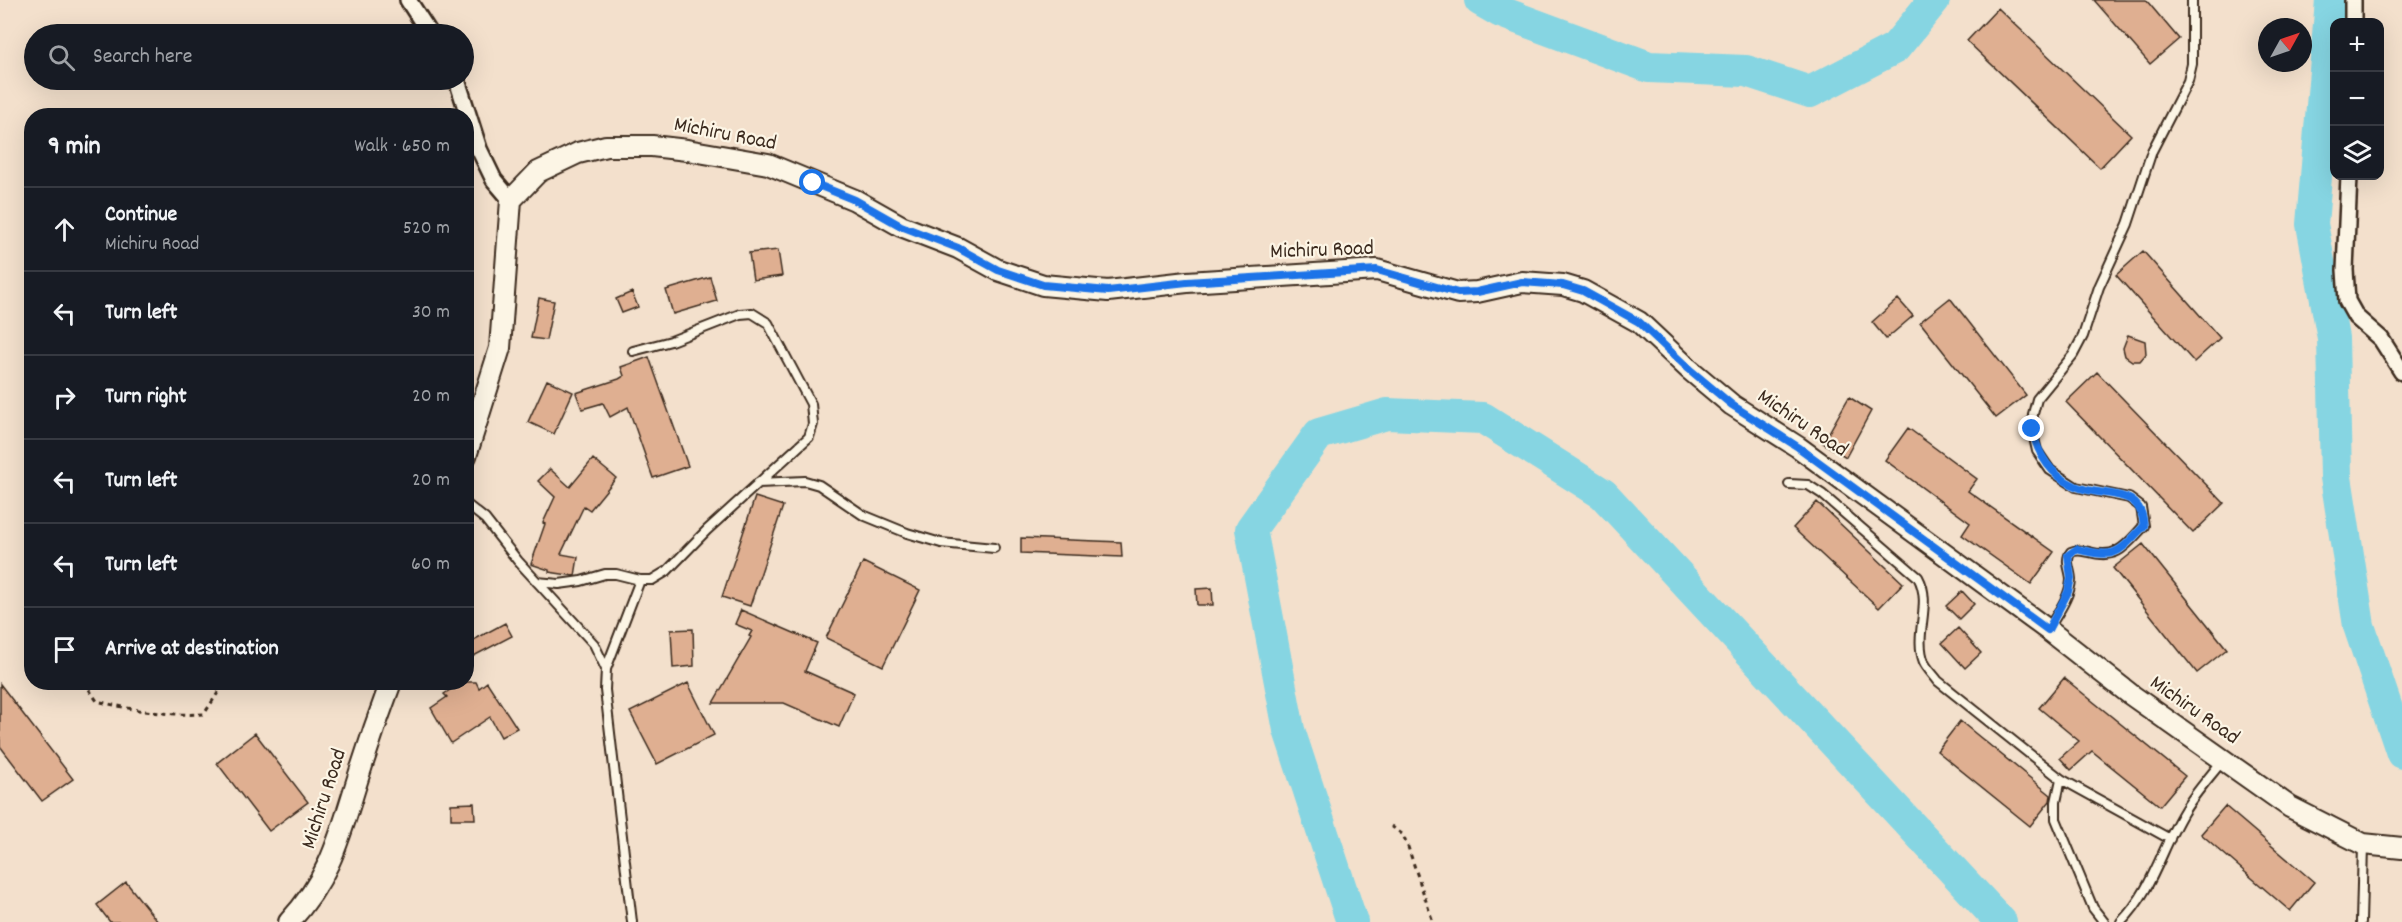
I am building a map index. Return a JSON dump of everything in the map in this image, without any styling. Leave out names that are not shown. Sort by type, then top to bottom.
[{"type":"street","points":[[408,0],[424,24]]},
{"type":"street","points":[[2353,18],[2354,0]]},
{"type":"street","points":[[460,90],[466,108]]},
{"type":"street","points":[[474,133],[494,180],[511,200],[500,348],[474,431]]},
{"type":"street","name":"Michiru Road","points":[[511,200],[538,172],[578,153],[606,146],[652,146],[768,164],[855,200],[901,226],[958,248],[998,270],[1043,285],[1108,291],[1187,282],[1377,270],[1458,293],[1477,292],[1522,282],[1563,285],[1583,291],[1639,322],[1732,405],[1798,447],[2048,630],[2130,694],[2290,807],[2370,846],[2402,849]]},
{"type":"street","points":[[2349,180],[2345,270],[2347,302],[2356,316],[2382,339],[2402,372]]},
{"type":"street","name":"Michiru Road","points":[[289,922],[309,900],[328,867],[388,690]]},
{"type":"lane","points":[[2048,630],[2068,592],[2071,578],[2068,555],[2077,549],[2103,556],[2113,554],[2125,546],[2144,526],[2141,507],[2129,498],[2076,487],[2050,470],[2037,451],[2032,429],[2033,414],[2037,399],[2073,355],[2083,336],[2099,286],[2128,224],[2152,151],[2182,95],[2192,64],[2192,0]]},
{"type":"lane","points":[[537,582],[570,583],[605,574],[652,580],[667,571],[809,437],[813,424],[811,404],[768,322],[752,313],[740,314],[671,341],[633,351]]},
{"type":"lane","points":[[758,483],[805,481],[819,485],[862,515],[907,532],[941,543],[994,548]]},
{"type":"lane","points":[[1790,484],[1808,486],[1822,494],[1917,577],[1924,588],[1919,642],[1924,664],[1947,688],[2061,778],[2170,839]]},
{"type":"lane","points":[[474,510],[485,519],[537,582],[594,644],[606,669]]},
{"type":"lane","points":[[632,922],[605,690],[606,669],[640,580]]},
{"type":"lane","points":[[2121,922],[2134,908],[2156,871],[2183,812],[2222,760]]},
{"type":"lane","points":[[2061,778],[2056,802],[2056,819],[2093,908],[2104,922]]},
{"type":"lane","points":[[2361,922],[2370,846]]},
{"type":"path","points":[[89,690],[97,701],[130,709],[185,715],[204,714],[220,690]]},
{"type":"path","points":[[1391,826],[1402,834],[1408,847],[1433,922]]},
{"type":"building","points":[[2094,0],[2146,0],[2179,39],[2150,64]]},
{"type":"building","points":[[1998,8],[2131,135],[2100,168],[1967,41]]},
{"type":"building","points":[[778,250],[782,276],[753,280],[749,253]]},
{"type":"building","points":[[2143,251],[2220,338],[2194,362],[2116,275]]},
{"type":"building","points":[[710,277],[717,301],[673,314],[666,290]]},
{"type":"building","points":[[632,292],[638,307],[622,313],[616,299]]},
{"type":"building","points":[[539,298],[554,301],[546,340],[531,338]]},
{"type":"building","points":[[1950,298],[2026,395],[1996,418],[1920,322]]},
{"type":"building","points":[[1898,299],[1913,316],[1886,339],[1872,322]]},
{"type":"building","points":[[2128,335],[2145,341],[2146,354],[2140,361],[2132,361],[2125,356],[2123,348]]},
{"type":"building","points":[[649,357],[688,466],[653,478],[628,407],[610,417],[603,403],[582,409],[576,393],[619,379],[624,376],[621,367]]},
{"type":"building","points":[[2097,372],[2224,503],[2193,533],[2066,402]]},
{"type":"building","points":[[547,380],[573,392],[554,434],[528,422]]},
{"type":"building","points":[[1849,397],[1871,411],[1846,457],[1823,443]]},
{"type":"building","points":[[1908,428],[1977,479],[1968,491],[2054,552],[2031,584],[1962,535],[1970,523],[1885,460]]},
{"type":"building","points":[[593,459],[616,478],[590,510],[584,506],[561,554],[578,557],[575,576],[549,572],[549,570],[531,564],[545,524],[543,523],[555,497],[538,481],[550,469],[570,487]]},
{"type":"building","points":[[755,497],[783,506],[750,606],[722,597]]},
{"type":"building","points":[[1817,502],[1903,583],[1879,608],[1793,528]]},
{"type":"building","points":[[1021,538],[1121,542],[1122,557],[1021,553]]},
{"type":"building","points":[[2143,544],[2227,649],[2197,673],[2113,568]]},
{"type":"building","points":[[863,562],[920,590],[883,666],[826,638]]},
{"type":"building","points":[[1212,588],[1213,605],[1197,605],[1196,589]]},
{"type":"building","points":[[1962,591],[1974,604],[1959,619],[1946,606]]},
{"type":"building","points":[[741,610],[817,643],[805,671],[854,693],[839,727],[784,703],[713,703],[751,637],[749,636],[752,631],[735,624]]},
{"type":"building","points":[[505,623],[512,636],[474,656],[474,640]]},
{"type":"building","points":[[1958,628],[1981,653],[1965,668],[1942,643]]},
{"type":"building","points":[[693,629],[694,666],[673,668],[671,630]]},
{"type":"building","points":[[2064,678],[2185,776],[2160,806],[2092,751],[2071,770],[2060,758],[2079,741],[2039,708]]},
{"type":"building","points":[[474,682],[479,688],[487,682],[517,728],[501,737],[490,717],[451,743],[431,708],[447,697],[444,694],[450,690],[474,690]]},
{"type":"building","points":[[688,683],[714,735],[657,764],[630,712]]},
{"type":"building","points":[[0,684],[73,779],[42,801],[0,746]]},
{"type":"building","points":[[1960,721],[2051,795],[2050,801],[2030,826],[1937,751]]},
{"type":"building","points":[[255,733],[308,802],[269,831],[217,763]]},
{"type":"building","points":[[474,803],[475,819],[451,819],[451,804]]},
{"type":"building","points":[[2225,806],[2314,882],[2290,911],[2201,834]]},
{"type":"building","points":[[126,882],[158,922],[110,922],[97,905]]},
{"type":"waterway","points":[[1480,0],[1501,12],[1649,67],[1746,71],[1810,92],[1895,48],[1934,0]]},
{"type":"waterway","points":[[2331,0],[2312,224],[2333,338],[2336,477],[2359,626],[2402,753]]},
{"type":"waterway","points":[[1352,922],[1289,730],[1251,529],[1319,434],[1387,414],[1483,418],[1603,494],[2001,922]]},
{"type":"route","points":[[813,183],[855,200],[901,226],[958,248],[998,270],[1043,285],[1108,291],[1187,282],[1377,270],[1458,293],[1477,292],[1522,282],[1563,285],[1583,291],[1614,306],[1639,322],[1710,388],[1732,405],[1798,447],[2048,630],[2068,592],[2071,578],[2068,555],[2077,549],[2103,556],[2113,554],[2125,546],[2144,526],[2144,516],[2141,507],[2129,498],[2076,487],[2050,470],[2037,451],[2032,429]]}]
